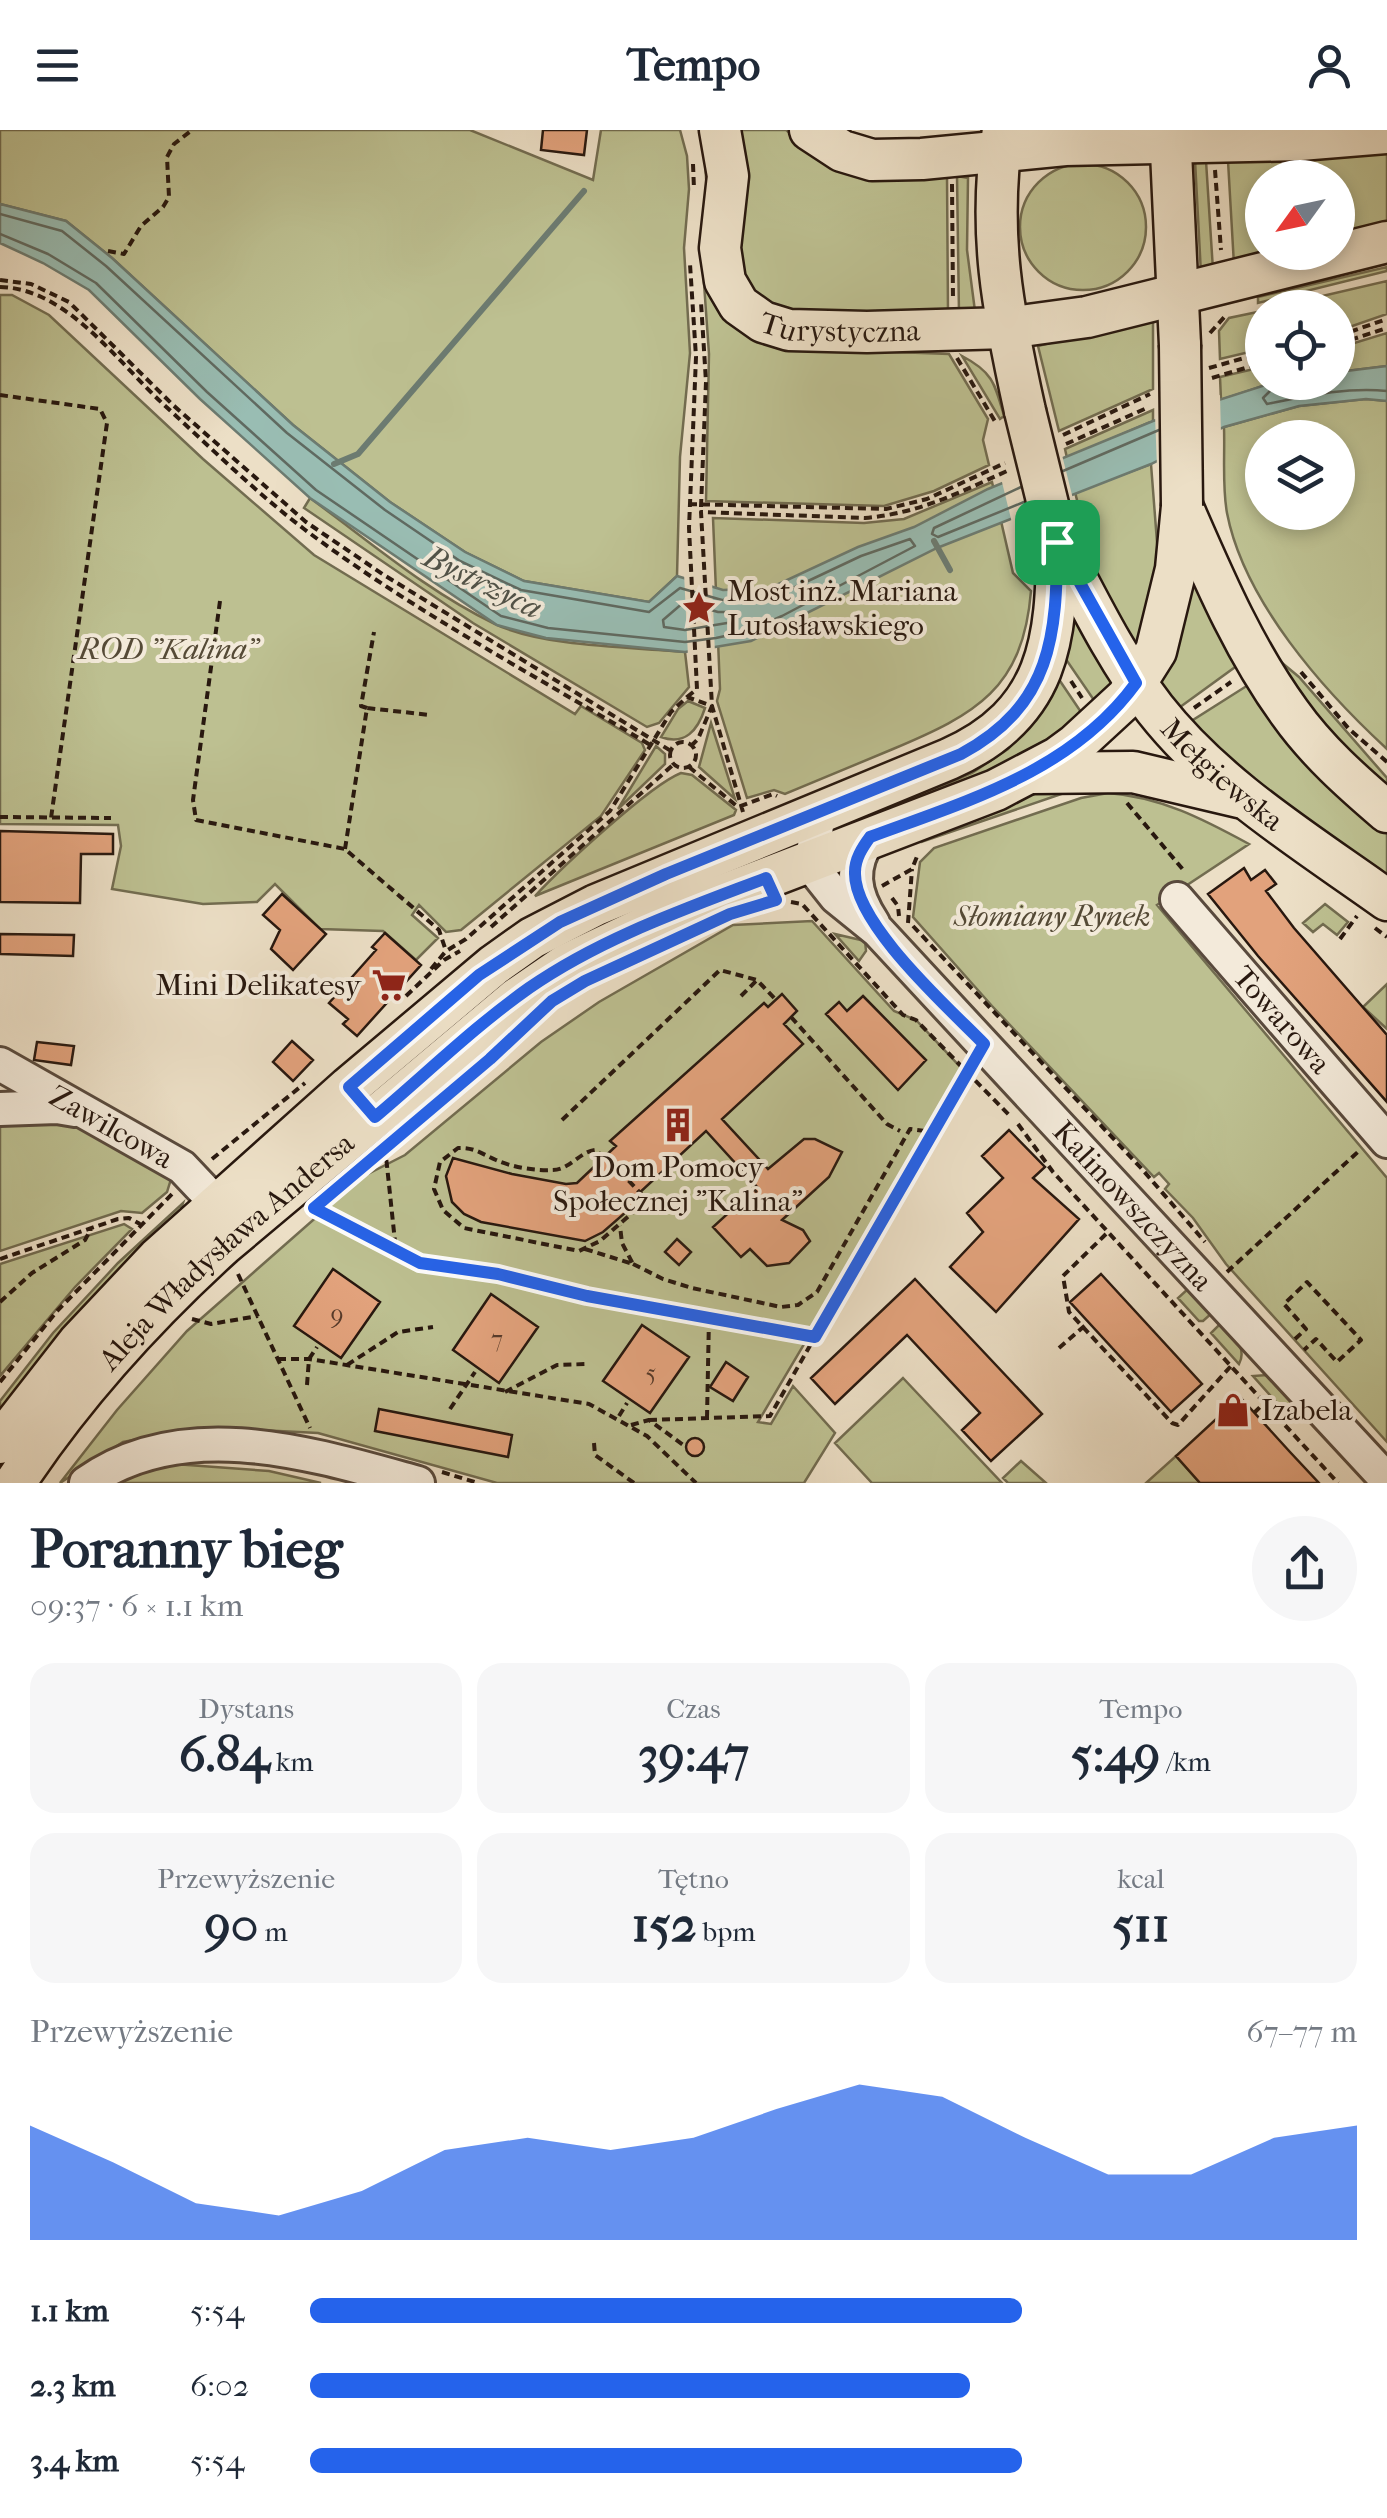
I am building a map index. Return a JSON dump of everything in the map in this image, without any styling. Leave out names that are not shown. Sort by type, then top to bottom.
[{"type":"main road","name":"Turystyczna","points":[[720,130],[728,176],[721,263],[730,293],[748,314],[775,326],[810,332],[1007,328],[1088,317],[1387,242]]},
{"type":"main road","points":[[810,130],[842,150],[872,160],[922,159],[1002,140],[1170,136],[1213,141],[1300,140],[1387,133]]},
{"type":"main road","points":[[1170,136],[1177,293],[1198,350],[1182,506],[1231,616],[1291,715],[1350,780],[1387,812]]},
{"type":"main road","name":"Mełgiewska","points":[[1002,140],[994,208],[1007,328],[1011,419],[1057,542],[1136,683],[1179,737],[1372,914]]},
{"type":"main road","name":"Aleja Władysława Andersa","points":[[15,1483],[76,1372],[133,1283],[216,1204],[362,1102],[567,964],[648,924],[996,790],[1076,744],[1114,711],[1148,668],[1162,634],[1176,569],[1182,506]]},
{"type":"main road","name":"Aleja Władysława Andersa","points":[[0,1443],[76,1372],[139,1327],[362,1102],[479,975],[532,938],[596,905],[961,754],[990,736],[1016,711],[1041,672],[1057,608],[1057,542]]},
{"type":"main road","points":[[1031,773],[1133,772],[1246,798]]},
{"type":"street","points":[[812,860],[820,812]]},
{"type":"street","name":"Kalinowszczyzna","points":[[870,837],[854,870],[861,905],[893,927],[984,1044],[1387,1480]]},
{"type":"street","name":"Kalinowszczyzna","points":[[812,860],[823,883],[893,927]]},
{"type":"street","name":"Towarowa","points":[[1186,892],[1383,1136]]},
{"type":"street","name":"Zawilcowa","points":[[0,1064],[89,1102],[182,1167],[216,1204]]},
{"type":"street","points":[[0,1109],[89,1102]]},
{"type":"street","points":[[86,1483],[132,1457],[209,1446],[271,1448],[342,1473],[418,1483]]},
{"type":"path","points":[[108,251],[124,254],[141,226],[163,207],[169,197],[168,157],[174,144],[192,130]]},
{"type":"path","points":[[1198,350],[1226,314],[1213,141]]},
{"type":"path","points":[[952,154],[953,352],[1011,419]]},
{"type":"path","points":[[692,162],[694,196]]},
{"type":"path","points":[[674,764],[508,913],[422,980],[446,951],[466,940],[610,811],[671,712],[696,689],[689,528],[696,357],[690,262]]},
{"type":"path","points":[[0,284],[31,284],[69,302],[185,416],[306,522],[384,575],[656,740],[671,751],[674,764],[681,768],[689,766],[696,757],[691,746]]},
{"type":"path","points":[[0,284],[32,292],[64,308],[208,446],[303,528],[380,581],[652,746]]},
{"type":"path","points":[[700,291],[706,382],[701,508],[712,706],[744,816]]},
{"type":"path","points":[[1355,330],[1387,319]]},
{"type":"path","points":[[1355,338],[1387,328]]},
{"type":"path","points":[[1198,350],[1245,352]]},
{"type":"path","points":[[1204,381],[1245,368]]},
{"type":"path","points":[[1060,437],[1153,393]]},
{"type":"path","points":[[0,395],[100,409],[108,422],[51,818]]},
{"type":"path","points":[[1062,446],[1151,406]]},
{"type":"path","points":[[701,508],[886,509],[927,499],[1006,463]]},
{"type":"path","points":[[689,504],[824,517],[890,516],[931,506],[1009,470]]},
{"type":"path","points":[[220,602],[193,800],[196,820],[345,850],[439,930],[446,951]]},
{"type":"path","points":[[374,632],[361,706],[430,715]]},
{"type":"path","points":[[1294,662],[1349,729],[1387,762]]},
{"type":"path","points":[[1070,680],[1092,712]]},
{"type":"path","points":[[1181,717],[1235,680]]},
{"type":"path","points":[[687,697],[712,706]]},
{"type":"path","points":[[691,746],[712,706]]},
{"type":"path","points":[[345,850],[367,708]]},
{"type":"path","points":[[671,751],[680,743],[691,746]]},
{"type":"path","points":[[689,766],[742,808]]},
{"type":"path","points":[[1124,799],[1186,892]]},
{"type":"path","points":[[742,808],[750,804]]},
{"type":"path","points":[[0,817],[111,818]]},
{"type":"path","points":[[893,927],[917,854],[927,848]]},
{"type":"path","points":[[874,891],[912,869]]},
{"type":"path","points":[[766,878],[776,900],[802,904],[903,1015],[916,1020],[1016,1122],[1053,1172],[1338,1483]]},
{"type":"path","points":[[1340,939],[1372,914],[1387,937]]},
{"type":"path","points":[[562,1120],[720,970],[757,980],[776,1000]]},
{"type":"path","points":[[742,996],[757,980]]},
{"type":"path","points":[[791,1017],[887,1124],[900,1131]]},
{"type":"path","points":[[631,1425],[649,1420],[770,1416],[984,1044]]},
{"type":"path","points":[[615,1166],[595,1150],[589,1150],[561,1170],[549,1171],[499,1162],[484,1152],[466,1148],[450,1151],[437,1170],[434,1188],[437,1199],[456,1224],[563,1250],[586,1250],[705,1292],[781,1307],[798,1305],[817,1292],[910,1129],[932,1132]]},
{"type":"path","points":[[1227,1272],[1383,1136]]},
{"type":"path","points":[[371,1160],[385,1147],[396,1250]]},
{"type":"path","points":[[586,1250],[647,1200],[627,1178]]},
{"type":"path","points":[[308,1213],[314,1208],[420,1263],[498,1274],[587,1296],[815,1337]]},
{"type":"path","points":[[0,1258],[129,1218],[140,1224],[57,1311],[0,1382]]},
{"type":"path","points":[[620,1224],[622,1243],[633,1264]]},
{"type":"path","points":[[0,1302],[32,1273],[85,1240],[91,1228]]},
{"type":"path","points":[[1108,1232],[1062,1276],[1069,1312],[1083,1328],[1172,1424],[1178,1425],[1231,1366]]},
{"type":"path","points":[[227,1285],[238,1274],[315,1439]]},
{"type":"path","points":[[1292,1342],[1306,1329],[1284,1304],[1307,1282],[1362,1340],[1338,1362],[1316,1339],[1301,1353]]},
{"type":"path","points":[[204,1308],[192,1319],[211,1324],[258,1316]]},
{"type":"path","points":[[707,1418],[709,1318]]},
{"type":"path","points":[[1060,1348],[1089,1322]]},
{"type":"path","points":[[347,1365],[398,1332],[432,1327]]},
{"type":"path","points":[[307,1384],[308,1359],[317,1347]]},
{"type":"path","points":[[1114,1361],[1120,1356]]},
{"type":"path","points":[[278,1359],[308,1359],[589,1404],[631,1425],[696,1483]]},
{"type":"path","points":[[505,1392],[557,1364],[588,1364]]},
{"type":"path","points":[[450,1409],[474,1372]]},
{"type":"path","points":[[1150,1400],[1156,1395]]},
{"type":"path","points":[[618,1418],[626,1403]]},
{"type":"path","points":[[1254,1413],[1264,1403]]},
{"type":"path","points":[[649,1420],[686,1447]]},
{"type":"path","points":[[594,1443],[595,1455],[634,1483]]},
{"type":"green space","points":[[0,130],[470,130],[593,180],[601,130],[680,130],[689,189],[684,248],[690,353],[680,457],[677,576],[649,602],[524,581],[465,552],[390,502],[293,425],[112,258],[66,221],[0,204]]},
{"type":"green space","points":[[699,130],[703,130],[711,155],[705,252],[786,348],[949,354],[988,419],[983,440],[989,465],[934,491],[884,506],[706,501],[709,354],[702,255],[707,193]]},
{"type":"green space","points":[[735,130],[786,130],[815,153],[947,176],[948,314],[779,310],[760,300],[739,271]]},
{"type":"green space","points":[[1387,148],[1387,226],[1355,234],[1355,160],[1245,160],[1245,262],[1234,265],[1228,161]]},
{"type":"green space","points":[[1195,160],[1206,161],[1213,270],[1201,274]]},
{"type":"green space","points":[[1083,164],[1107,169],[1127,183],[1141,203],[1146,227],[1141,251],[1127,271],[1107,285],[1083,290],[1059,285],[1039,271],[1025,251],[1020,227],[1025,203],[1039,183],[1059,169]]},
{"type":"green space","points":[[957,176],[968,178],[967,250],[975,311],[959,314]]},
{"type":"green space","points":[[1387,267],[1387,271],[1310,290],[1288,290]]},
{"type":"green space","points":[[1387,281],[1387,314],[1355,325],[1355,290],[1348,290]]},
{"type":"green space","name":"ROD \"Kalina\"","points":[[0,295],[12,295],[49,315],[203,459],[314,555],[575,714],[581,706],[642,743],[645,750],[601,816],[461,930],[446,932],[419,905],[412,915],[438,938],[416,960],[383,931],[320,929],[275,884],[257,902],[203,904],[112,889],[121,846],[118,825],[0,824]]},
{"type":"green space","points":[[1245,315],[1245,353],[1220,359],[1219,331],[1229,318]]},
{"type":"green space","points":[[1153,317],[1153,389],[1059,431],[1038,346]]},
{"type":"green space","points":[[1387,333],[1387,366],[1355,370],[1355,343]]},
{"type":"green space","points":[[962,356],[991,380],[1004,416],[1000,419]]},
{"type":"green space","points":[[1245,371],[1245,392],[1221,400],[1220,377]]},
{"type":"green space","points":[[1366,399],[1387,401],[1387,749],[1337,700],[1289,642],[1250,579],[1227,513],[1224,427],[1245,421],[1245,530],[1355,530],[1355,420],[1249,420],[1299,406]]},
{"type":"green space","points":[[1153,410],[1153,421],[1067,458],[1065,449]]},
{"type":"green space","points":[[1151,464],[1159,568],[1136,657],[1097,581],[1075,492]]},
{"type":"green space","points":[[992,482],[1013,573],[1031,591],[1018,652],[1006,675],[971,709],[922,736],[785,794],[774,790],[747,798],[717,701],[720,689],[713,518],[864,523],[904,519]]},
{"type":"green space","points":[[310,498],[423,581],[495,624],[562,642],[685,652],[689,687],[659,723],[647,727],[473,623],[304,508]]},
{"type":"green space","points":[[1194,565],[1242,662],[1176,710],[1158,683]]},
{"type":"green space","points":[[1073,597],[1119,683],[1098,706],[1063,655]]},
{"type":"green space","points":[[1281,662],[1299,677],[1387,778],[1387,797],[1274,667]]},
{"type":"green space","points":[[1056,675],[1085,718],[1038,753],[834,833],[972,773],[1008,749],[1032,723]]},
{"type":"green space","points":[[1256,680],[1387,827],[1387,879],[1254,787],[1188,726]]},
{"type":"green space","points":[[688,701],[705,708],[699,723],[684,738],[661,737],[678,709]]},
{"type":"green space","points":[[711,723],[735,799],[699,767]]},
{"type":"green space","points":[[656,746],[665,754],[665,764],[618,809]]},
{"type":"green space","points":[[681,773],[692,775],[736,810],[734,815],[535,896],[628,810]]},
{"type":"green space","points":[[1047,787],[1070,791],[924,841],[930,833]]},
{"type":"green space","name":"Słomiany Rynek","points":[[1108,793],[1164,804],[1249,844],[1157,905],[1387,1178],[1387,1442],[1226,1264],[1193,1218],[1165,1189],[1169,1184],[1159,1173],[1154,1177],[913,917],[920,862],[934,848],[1081,798]]},
{"type":"green space","points":[[1325,904],[1348,922],[1337,935],[1323,924],[1313,932],[1303,923]]},
{"type":"green space","points":[[812,921],[894,1011],[916,1020],[965,1072],[758,1422],[771,1424],[793,1386],[835,1433],[804,1483],[497,1483],[318,1433],[238,1429],[181,1431],[123,1442],[60,1483],[117,1410],[187,1331],[362,1177],[405,1155],[541,1042],[599,1002],[733,925]]},
{"type":"green space","points":[[835,934],[865,941],[866,951],[859,961]]},
{"type":"green space","points":[[1387,984],[1387,1029],[1363,1007]]},
{"type":"green space","points":[[73,1118],[171,1179],[167,1192],[142,1213],[121,1211],[0,1251],[0,1121]]},
{"type":"green space","points":[[183,1203],[179,1216],[0,1419],[0,1401],[53,1333],[118,1263]]},
{"type":"green space","points":[[124,1224],[132,1229],[75,1287],[0,1376],[0,1264]]},
{"type":"green space","points":[[1189,1288],[1212,1313],[1203,1321],[1178,1298]]},
{"type":"green space","points":[[1221,1323],[1240,1347],[1239,1364],[1211,1333]]},
{"type":"green space","points":[[1267,1375],[1294,1402],[1286,1413],[1253,1376]]},
{"type":"green space","points":[[903,1378],[1002,1483],[872,1483],[835,1443]]},
{"type":"green space","points":[[1176,1456],[1200,1483],[1146,1483]]},
{"type":"green space","points":[[1021,1461],[1046,1483],[1008,1483],[1003,1478]]},
{"type":"green space","points":[[174,1464],[269,1471],[321,1483],[113,1483],[139,1471]]},
{"type":"water","name":"Bystrzyca","points":[[0,204],[66,221],[112,258],[293,425],[390,502],[465,552],[524,581],[649,602],[677,576],[723,590],[770,588],[858,547],[914,527],[988,489],[1153,421],[1245,392],[1245,400],[1355,400],[1355,370],[1387,366],[1387,401],[1366,399],[1299,406],[1224,427],[1151,464],[937,548],[751,641],[685,652],[546,638],[497,625],[310,498],[200,399],[89,290],[0,243]]},
{"type":"pier","points":[[1220,395],[1221,435],[1157,467],[1155,415]]},
{"type":"pier","points":[[1062,455],[1073,499],[1012,523],[1001,478]]},
{"type":"pier","points":[[684,573],[712,581],[715,654],[688,657]]},
{"type":"building","points":[[543,130],[587,130],[584,155],[541,150]]},
{"type":"building","points":[[0,831],[113,834],[113,854],[81,854],[80,903],[0,902]]},
{"type":"building","points":[[1244,868],[1251,880],[1265,870],[1276,884],[1266,891],[1387,1035],[1387,1102],[1208,894]]},
{"type":"building","points":[[282,894],[326,934],[293,970],[271,949],[280,930],[263,915]]},
{"type":"building","points":[[385,933],[421,965],[357,1036],[343,1024],[348,1019],[329,1003],[376,950],[372,947]]},
{"type":"building","points":[[0,934],[74,935],[73,956],[0,954]]},
{"type":"building","points":[[782,994],[797,1011],[784,1024],[803,1044],[722,1119],[768,1169],[804,1139],[815,1139],[842,1152],[829,1177],[782,1220],[803,1230],[810,1241],[789,1263],[767,1266],[750,1249],[741,1257],[713,1227],[757,1187],[706,1131],[637,1195],[641,1199],[603,1232],[585,1241],[481,1222],[464,1214],[452,1202],[446,1176],[453,1158],[512,1174],[577,1183],[616,1146],[610,1141],[764,1003],[768,1007]]},
{"type":"building","points":[[863,996],[926,1060],[898,1090],[826,1014],[839,1002],[847,1011]]},
{"type":"building","points":[[292,1041],[313,1060],[293,1081],[273,1062]]},
{"type":"building","points":[[37,1042],[74,1046],[71,1065],[34,1060]]},
{"type":"building","points":[[1009,1130],[1045,1167],[1033,1178],[1079,1219],[996,1312],[950,1267],[983,1232],[967,1213],[1003,1178],[982,1156]]},
{"type":"building","points":[[677,1239],[691,1252],[679,1265],[665,1252]]},
{"type":"building","points":[[333,1269],[380,1302],[341,1358],[294,1326]]},
{"type":"building","points":[[1101,1274],[1202,1384],[1171,1412],[1070,1302]]},
{"type":"building","points":[[915,1279],[1042,1414],[991,1461],[962,1430],[980,1413],[907,1335],[835,1404],[811,1378]]},
{"type":"building","points":[[491,1294],[538,1327],[499,1383],[453,1350]]},
{"type":"building","points":[[642,1325],[689,1357],[650,1413],[603,1381]]},
{"type":"building","points":[[726,1362],[748,1377],[733,1401],[710,1387]]},
{"type":"building","points":[[1240,1397],[1319,1483],[1200,1483],[1176,1456]]},
{"type":"building","points":[[379,1409],[512,1435],[508,1457],[375,1431]]},
{"type":"building","points":[[695,1438],[702,1440],[702,1454],[695,1456],[688,1454],[686,1447],[688,1440]]},
{"type":"waterway","points":[[334,464],[358,454],[584,191]]},
{"type":"waterway","points":[[934,541],[950,570]]},
{"type":"place","name":"Most inż. Mariana Lutosławskiego","points":[[699,608]]},
{"type":"place","name":"Mini Delikatesy","points":[[389,985]]},
{"type":"place","name":"Dom Pomocy Społecznej \"Kalina\"","points":[[678,1125]]},
{"type":"place","name":"Izabela","points":[[1233,1410]]},
{"type":"route","points":[[1057,542],[1136,683],[1114,711],[1057,758],[996,790],[870,837],[860,852],[854,870],[861,905],[878,931],[984,1044],[815,1337],[587,1296],[498,1274],[420,1263],[314,1208],[490,1059],[552,1001],[585,981],[730,914],[776,900],[766,878],[668,916],[567,964],[528,989],[375,1117],[349,1087],[479,975],[518,947],[560,922],[666,874],[961,754],[1000,727],[1027,696],[1049,650],[1057,608],[1057,542]]}]
